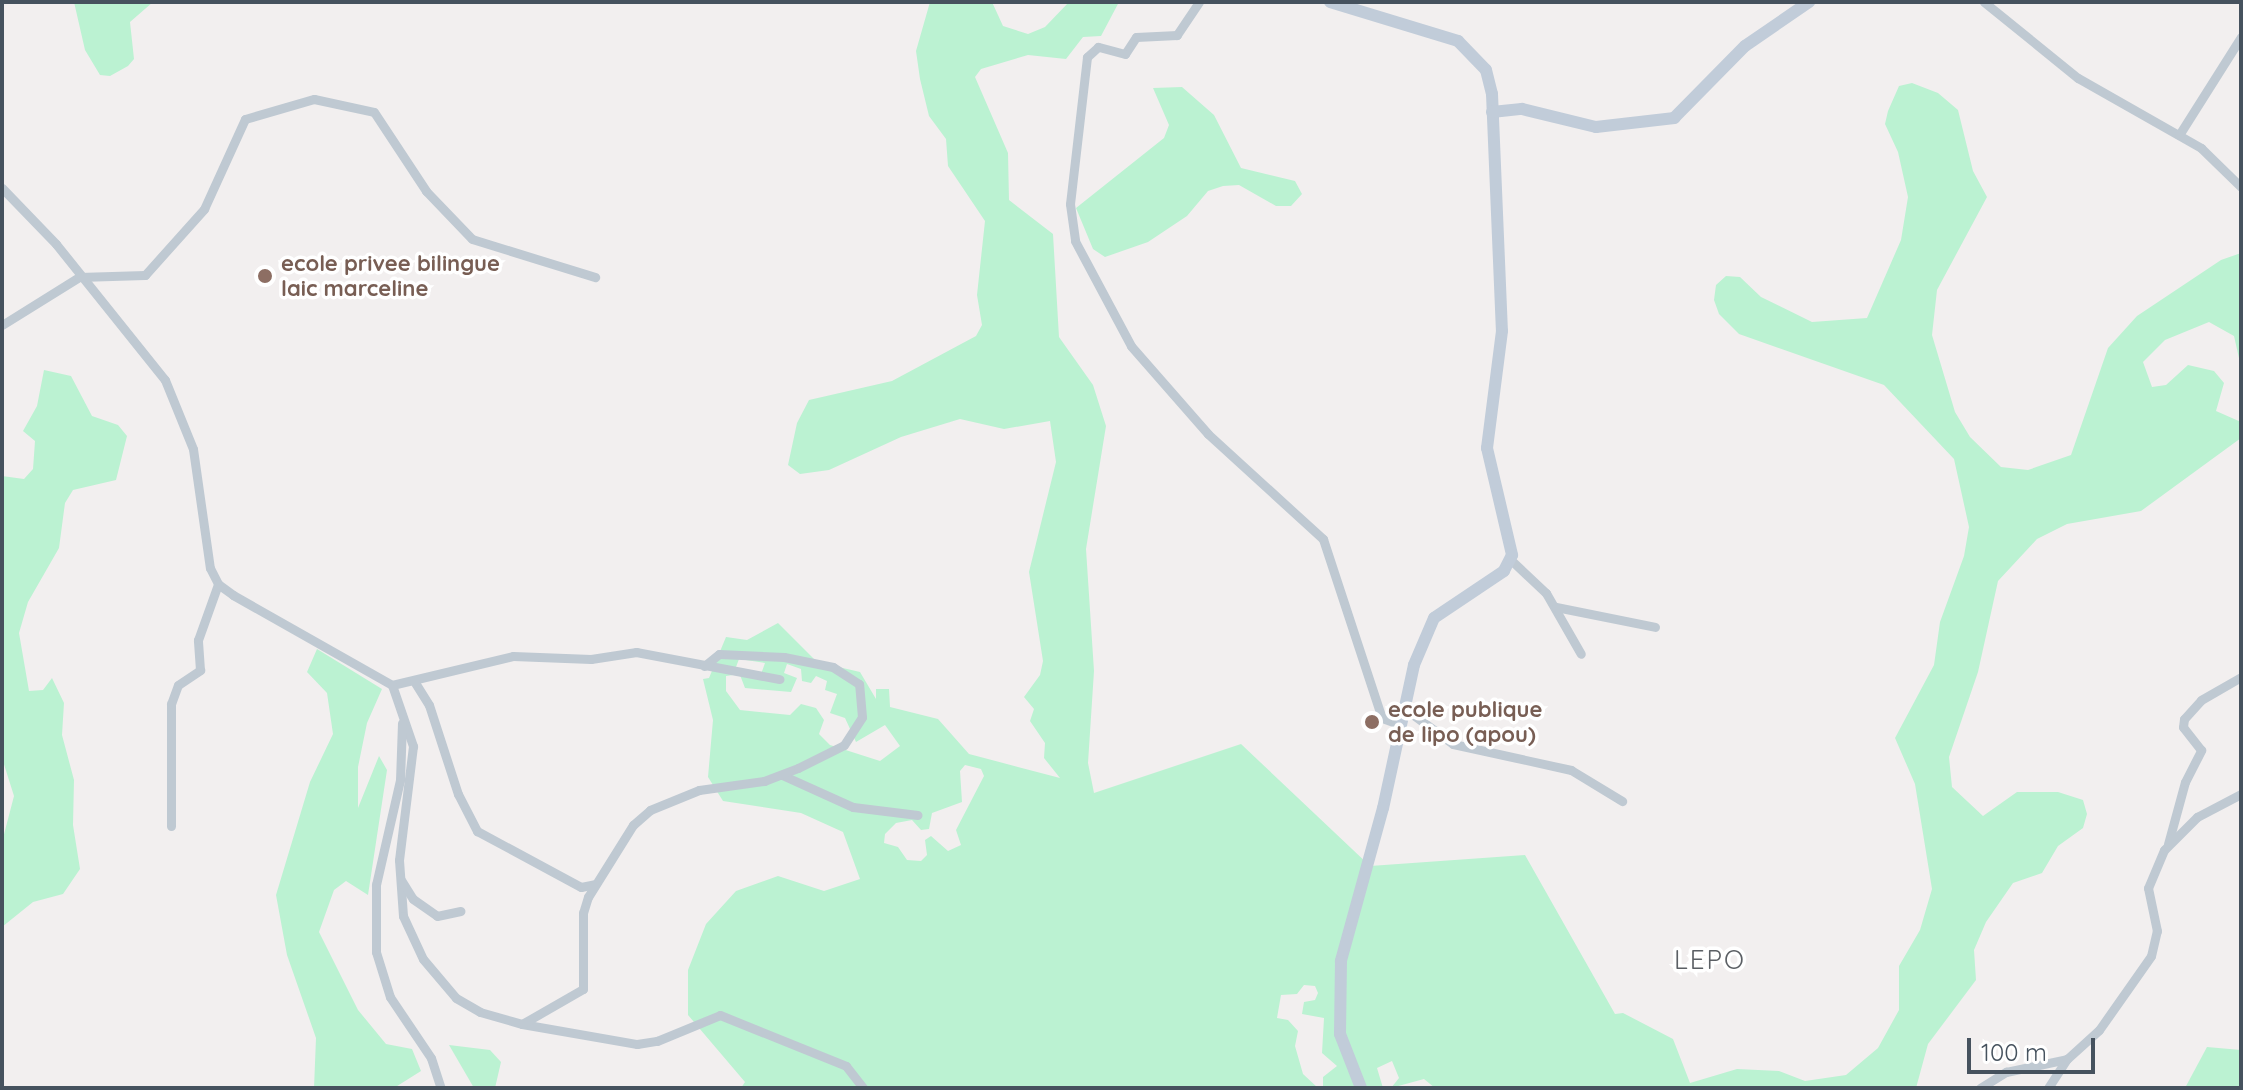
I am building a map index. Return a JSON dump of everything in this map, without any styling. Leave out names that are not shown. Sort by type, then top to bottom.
[{"type":"street","points":[[1199,2],[1177,35],[1136,37],[1125,54],[1098,47],[1087,57],[1070,204],[1073,232],[1131,346],[1208,434],[1239,457],[1299,523],[1323,539],[1382,718],[1401,725]]},
{"type":"street","points":[[1330,2],[1458,41],[1486,70],[1492,112],[1502,331],[1487,448],[1512,561],[1556,607],[1581,654]]},
{"type":"street","points":[[1492,112],[1539,111],[1560,122],[1596,127],[1674,118],[1754,39],[1809,2]]},
{"type":"street","points":[[1984,2],[2078,78],[2201,148],[2241,187]]},
{"type":"street","points":[[2179,135],[2241,37]]},
{"type":"street","points":[[2,325],[79,277],[145,275],[204,209],[245,119],[314,99],[374,112],[426,191],[472,239],[595,277]]},
{"type":"street","points":[[2,188],[48,235],[125,330],[176,401],[193,449],[206,552],[218,584],[392,685],[414,756],[399,877],[409,932],[434,974],[456,998],[480,1012],[522,1024],[637,1044],[657,1041],[720,1015],[846,1066],[863,1088]]},
{"type":"street","points":[[1361,1088],[1340,1034],[1341,961],[1420,645],[1434,618],[1512,561]]},
{"type":"street","points":[[171,826],[171,704],[178,685],[200,670],[198,640],[218,584]]},
{"type":"street","points":[[1556,607],[1655,627]]},
{"type":"street","points":[[392,685],[532,654],[591,659],[636,652],[779,679]]},
{"type":"street","points":[[522,1024],[583,989],[583,913],[598,881],[633,825],[650,810],[699,790],[782,775],[844,745],[862,717],[859,684],[833,667],[784,657],[719,654],[704,666]]},
{"type":"street","points":[[2048,1088],[2067,1059],[2129,994],[2151,956],[2157,931],[2148,888],[2168,844],[2185,782],[2201,750],[2183,727],[2184,719],[2201,700],[2241,677]]},
{"type":"street","points":[[414,681],[429,705],[458,794],[480,834],[581,887],[598,881]]},
{"type":"street","points":[[401,708],[403,759],[376,885],[376,952],[390,997],[431,1058],[441,1088]]},
{"type":"street","points":[[1404,708],[1453,744],[1571,770],[1622,801]]},
{"type":"street","points":[[782,775],[853,807],[918,815]]},
{"type":"street","points":[[2168,844],[2197,817],[2241,794]]},
{"type":"street","points":[[399,877],[413,899],[437,916],[460,911]]},
{"type":"street","points":[[1980,1088],[2006,1072],[2067,1059]]},
{"type":"green space","points":[[74,2],[153,2],[130,22],[134,59],[128,66],[110,76],[100,75],[85,50]]},
{"type":"green space","points":[[930,2],[992,2],[1003,26],[1028,34],[1045,27],[1069,2],[1119,2],[1101,36],[1083,37],[1066,59],[1028,55],[981,69],[975,77],[1008,153],[1009,200],[1053,234],[1059,337],[1093,385],[1106,426],[1086,549],[1094,671],[1088,763],[1094,793],[1241,744],[1370,866],[1525,855],[1615,1014],[1623,1013],[1673,1039],[1690,1083],[1737,1069],[1779,1071],[1805,1081],[1846,1075],[1878,1048],[1899,1010],[1899,966],[1920,930],[1932,889],[1915,784],[1895,738],[1934,665],[1940,622],[1964,556],[1969,527],[1954,459],[1884,385],[1739,334],[1719,314],[1714,300],[1716,285],[1726,276],[1740,277],[1761,297],[1812,322],[1867,318],[1901,240],[1908,197],[1898,152],[1885,124],[1888,111],[1899,86],[1912,83],[1938,93],[1958,110],[1973,171],[1987,197],[1937,290],[1932,335],[1955,412],[1970,437],[2001,467],[2028,470],[2071,455],[2108,348],[2137,316],[2221,260],[2241,253],[2241,367],[2234,336],[2209,322],[2165,340],[2143,362],[2152,387],[2166,385],[2188,365],[2214,371],[2224,383],[2216,411],[2241,422],[2241,438],[2141,511],[2067,524],[2037,539],[1998,581],[1978,672],[1949,757],[1952,787],[1983,816],[2017,792],[2058,792],[2083,800],[2087,814],[2083,828],[2058,846],[2042,873],[2013,883],[1986,922],[1974,950],[1976,980],[1928,1044],[1916,1088],[1435,1088],[1424,1079],[1391,1088],[1399,1078],[1392,1061],[1377,1068],[1383,1088],[1323,1088],[1323,1077],[1337,1066],[1322,1053],[1324,1018],[1302,1014],[1304,1002],[1315,1000],[1318,993],[1315,986],[1304,985],[1297,994],[1281,995],[1277,1018],[1288,1020],[1298,1031],[1295,1046],[1303,1074],[1318,1088],[741,1088],[745,1082],[688,1015],[688,970],[706,924],[736,891],[778,876],[824,891],[860,879],[843,832],[801,813],[723,801],[708,777],[713,720],[703,679],[709,678],[726,637],[747,640],[778,623],[817,662],[860,672],[876,699],[876,689],[889,689],[890,707],[938,719],[969,754],[1060,778],[1044,758],[1045,743],[1030,721],[1034,709],[1024,697],[1040,675],[1043,661],[1029,572],[1056,462],[1050,421],[1004,429],[960,419],[901,437],[829,470],[800,474],[788,465],[797,423],[809,400],[892,381],[976,336],[982,325],[977,295],[985,221],[948,166],[946,139],[929,116],[916,51]],"holes":[[[739,659],[765,663],[760,677],[740,675],[745,688],[791,692],[797,678],[784,673],[787,664],[801,669],[802,681],[811,683],[816,676],[827,681],[825,690],[837,694],[830,713],[845,718],[856,742],[885,725],[900,746],[880,761],[830,745],[819,734],[824,720],[816,708],[801,704],[790,715],[740,710],[726,691],[726,676],[733,675]],[[965,765],[981,769],[984,776],[956,830],[961,845],[948,851],[931,836],[925,840],[927,855],[921,861],[907,860],[898,847],[884,843],[885,834],[896,823],[912,820],[921,830],[929,829],[932,813],[962,802],[960,771]]]},
{"type":"green space","points":[[1182,87],[1214,115],[1241,168],[1295,181],[1302,194],[1291,206],[1276,206],[1239,185],[1223,186],[1208,191],[1187,216],[1148,242],[1105,257],[1093,249],[1076,208],[1164,138],[1169,125],[1153,88]]},
{"type":"green space","points":[[44,370],[71,376],[92,416],[118,425],[127,436],[116,480],[73,490],[65,503],[59,548],[28,602],[19,633],[29,691],[43,690],[52,678],[64,703],[62,735],[74,780],[73,825],[80,869],[63,894],[33,902],[2,927],[2,842],[14,796],[2,758],[2,476],[24,479],[33,469],[35,441],[23,431],[37,406]]},
{"type":"green space","points":[[317,649],[382,689],[367,723],[358,767],[358,808],[379,756],[387,770],[368,895],[346,881],[334,890],[319,932],[358,1010],[386,1044],[412,1049],[421,1071],[394,1088],[314,1088],[316,1038],[287,955],[276,895],[310,782],[333,734],[327,693],[307,672]]},
{"type":"green space","points":[[449,1045],[490,1050],[501,1062],[495,1088],[474,1088]]},
{"type":"green space","points":[[2207,1047],[2241,1050],[2241,1088],[2185,1088]]},
{"type":"place","name":"ecole privee bilingue laic marceline","points":[[265,276]]},
{"type":"place","name":"ecole publique de lipo (apou)","points":[[1372,722]]},
{"type":"district","name":"LEPO","points":[[1710,960]]}]
